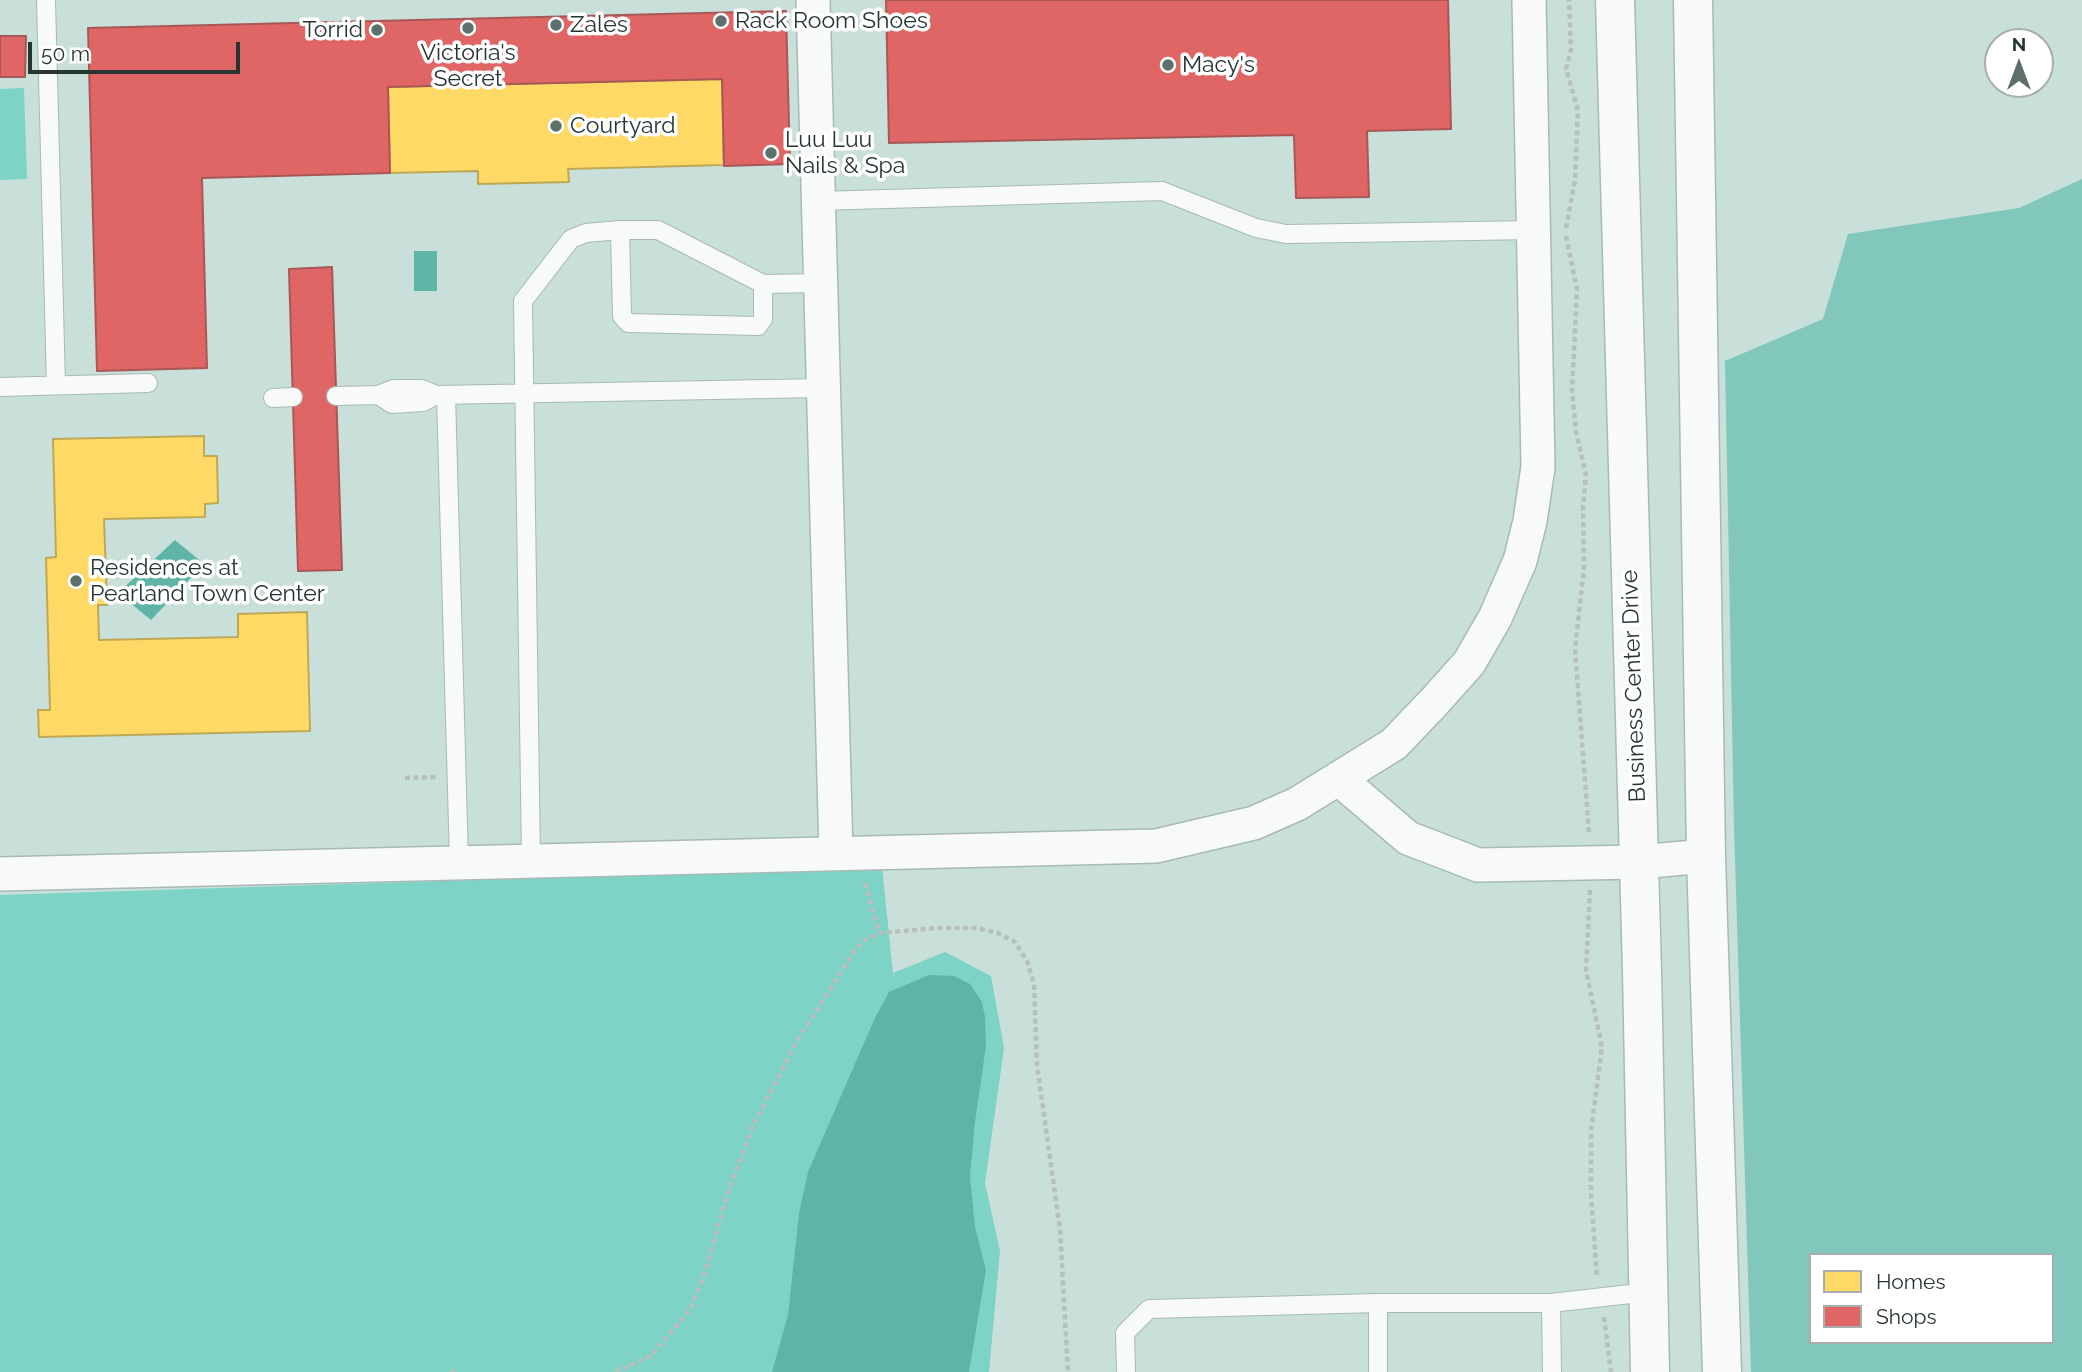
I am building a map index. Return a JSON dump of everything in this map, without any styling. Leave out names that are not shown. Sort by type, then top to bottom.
[{"type":"street","points":[[813,0],[836,853]]},
{"type":"street","points":[[0,874],[1156,846],[1254,823],[1297,804],[1394,744],[1469,663],[1495,618],[1520,561],[1530,521],[1538,467],[1529,0]]},
{"type":"street","name":"Business Center Drive","points":[[1615,0],[1650,1372]]},
{"type":"street","points":[[1693,0],[1706,856],[1722,1372]]},
{"type":"street","points":[[1339,779],[1408,838],[1478,865],[1639,862],[1706,856]]},
{"type":"lane","points":[[46,0],[56,385]]},
{"type":"lane","points":[[818,201],[1150,191],[1177,195],[1256,228],[1286,234],[1534,230]]},
{"type":"lane","points":[[620,230],[622,316],[628,323],[758,326],[763,319],[763,284]]},
{"type":"lane","points":[[531,860],[523,301],[571,239],[586,233],[620,230],[659,230],[763,284],[821,283]]},
{"type":"lane","points":[[0,387],[148,383]]},
{"type":"lane","points":[[336,396],[378,395],[392,404],[423,402],[441,395],[823,388]]},
{"type":"lane","points":[[441,395],[459,862]]},
{"type":"lane","points":[[273,398],[293,397]]},
{"type":"lane","points":[[1126,1372],[1125,1333],[1149,1309],[1378,1303],[1551,1303],[1648,1292]]},
{"type":"lane","points":[[1378,1303],[1378,1372]]},
{"type":"lane","points":[[1551,1303],[1552,1372]]},
{"type":"path","points":[[1569,0],[1571,50],[1566,69],[1578,110],[1575,180],[1565,232],[1577,290],[1572,391],[1576,432],[1586,475],[1583,508],[1584,568],[1575,649],[1591,863],[1587,970],[1602,1046],[1591,1131],[1595,1259],[1611,1372]]},
{"type":"path","points":[[405,778],[456,777]]},
{"type":"path","points":[[615,1372],[651,1356],[691,1308],[706,1269],[728,1192],[753,1126],[797,1041],[855,950],[865,940],[879,933],[977,928],[998,933],[1015,942],[1027,961],[1034,984],[1037,1065],[1060,1229],[1068,1372]]},
{"type":"path","points":[[450,1372],[458,1372]]},
{"type":"green space","points":[[24,88],[27,179],[0,180],[0,89]]},
{"type":"green space","points":[[2082,179],[2082,1372],[1751,1372],[1734,827],[1725,361],[1823,319],[1848,234],[2019,208]]},
{"type":"green space","points":[[882,867],[893,973],[945,952],[991,976],[1004,1048],[985,1183],[1000,1251],[989,1372],[0,1372],[0,895]]},
{"type":"water","points":[[414,251],[437,251],[437,291],[414,291]]},
{"type":"water","points":[[175,540],[204,564],[151,620],[118,593]]},
{"type":"water","points":[[929,975],[954,976],[970,984],[982,1002],[985,1017],[986,1046],[970,1176],[975,1227],[986,1270],[969,1372],[772,1372],[788,1315],[799,1213],[808,1172],[874,1020],[889,992]]},
{"type":"building: Homes","name":"Courtyard","points":[[722,79],[724,165],[568,169],[569,182],[478,184],[478,171],[390,173],[388,87]]},
{"type":"building: Homes","name":"Residences at Pearland Town Center","points":[[204,436],[204,456],[217,456],[218,503],[205,504],[205,517],[104,519],[107,605],[98,605],[99,640],[238,637],[238,614],[307,612],[310,731],[39,737],[38,710],[50,710],[46,558],[56,557],[53,439]]},
{"type":"building: Shops","name":"Macy's","points":[[886,0],[1448,0],[1451,129],[1367,131],[1369,197],[1296,198],[1294,135],[889,143]]},
{"type":"building: Shops","points":[[786,11],[790,164],[724,166],[722,79],[388,87],[390,173],[202,178],[207,368],[97,371],[88,28]]},
{"type":"building: Shops","points":[[0,36],[26,36],[25,77],[0,77]]},
{"type":"building: Shops","points":[[332,267],[342,570],[298,571],[289,269]]},
{"type":"place","name":"Rack Room Shoes","points":[[721,21]]},
{"type":"place","name":"Zales","points":[[556,25]]},
{"type":"place","name":"Victoria's Secret","points":[[468,28]]},
{"type":"place","name":"Torrid","points":[[377,30]]},
{"type":"place","name":"Macy's","points":[[1168,65]]},
{"type":"place","name":"Courtyard","points":[[556,126]]},
{"type":"place","name":"Luu Luu Nails & Spa","points":[[771,153]]},
{"type":"place","name":"Residences at Pearland Town Center","points":[[76,581]]}]
